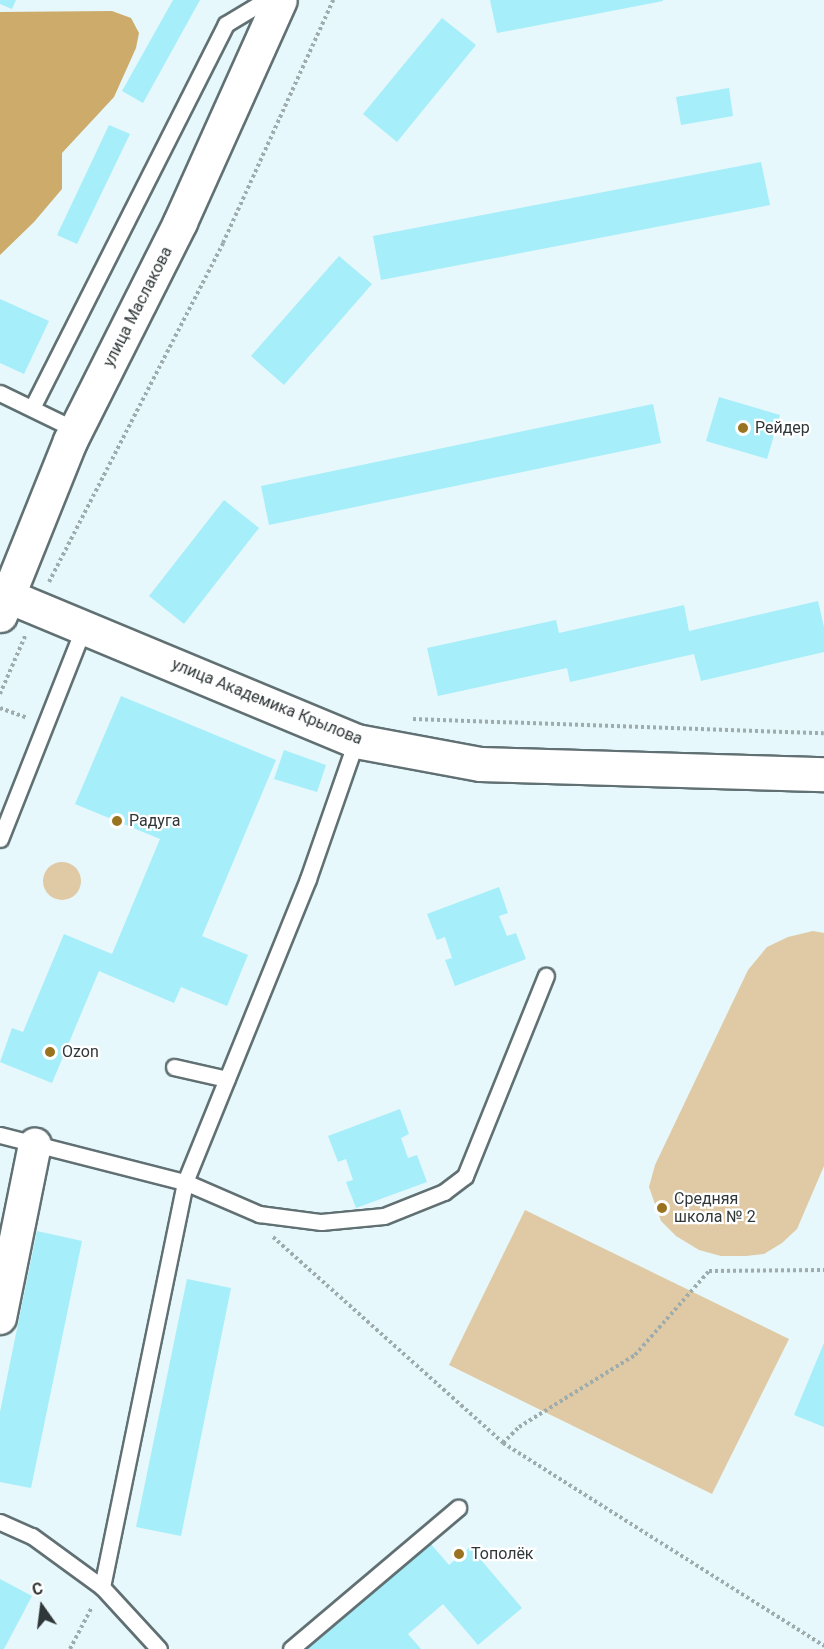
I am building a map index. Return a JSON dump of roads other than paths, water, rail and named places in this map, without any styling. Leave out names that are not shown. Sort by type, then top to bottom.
[{"type":"street","name":"улица Маслакова","points":[[3,602],[76,430],[180,222],[280,0]]},
{"type":"street","name":"улица Академика Крылова","points":[[3,602],[84,627],[356,741],[480,764],[824,774]]},
{"type":"street","points":[[0,1318],[35,1144]]},
{"type":"lane","points":[[32,408],[226,24],[266,0]]},
{"type":"lane","points":[[0,393],[76,430]]},
{"type":"lane","points":[[0,838],[84,627]]},
{"type":"lane","points":[[102,1587],[185,1182],[308,879],[356,741]]},
{"type":"lane","points":[[0,1135],[185,1182],[259,1214],[321,1222],[384,1216],[444,1192],[465,1176],[546,976]]},
{"type":"lane","points":[[174,1067],[227,1079]]},
{"type":"lane","points":[[291,1649],[458,1508]]},
{"type":"lane","points":[[0,1522],[32,1536],[102,1587],[159,1649]]},
{"type":"place","name":"Рейдер","points":[[743,428]]},
{"type":"place","name":"Радуга","points":[[117,821]]},
{"type":"place","name":"Ozon","points":[[50,1052]]},
{"type":"place","name":"Средняя школа № 2","points":[[662,1208]]},
{"type":"place","name":"Тополёк","points":[[459,1554]]}]
